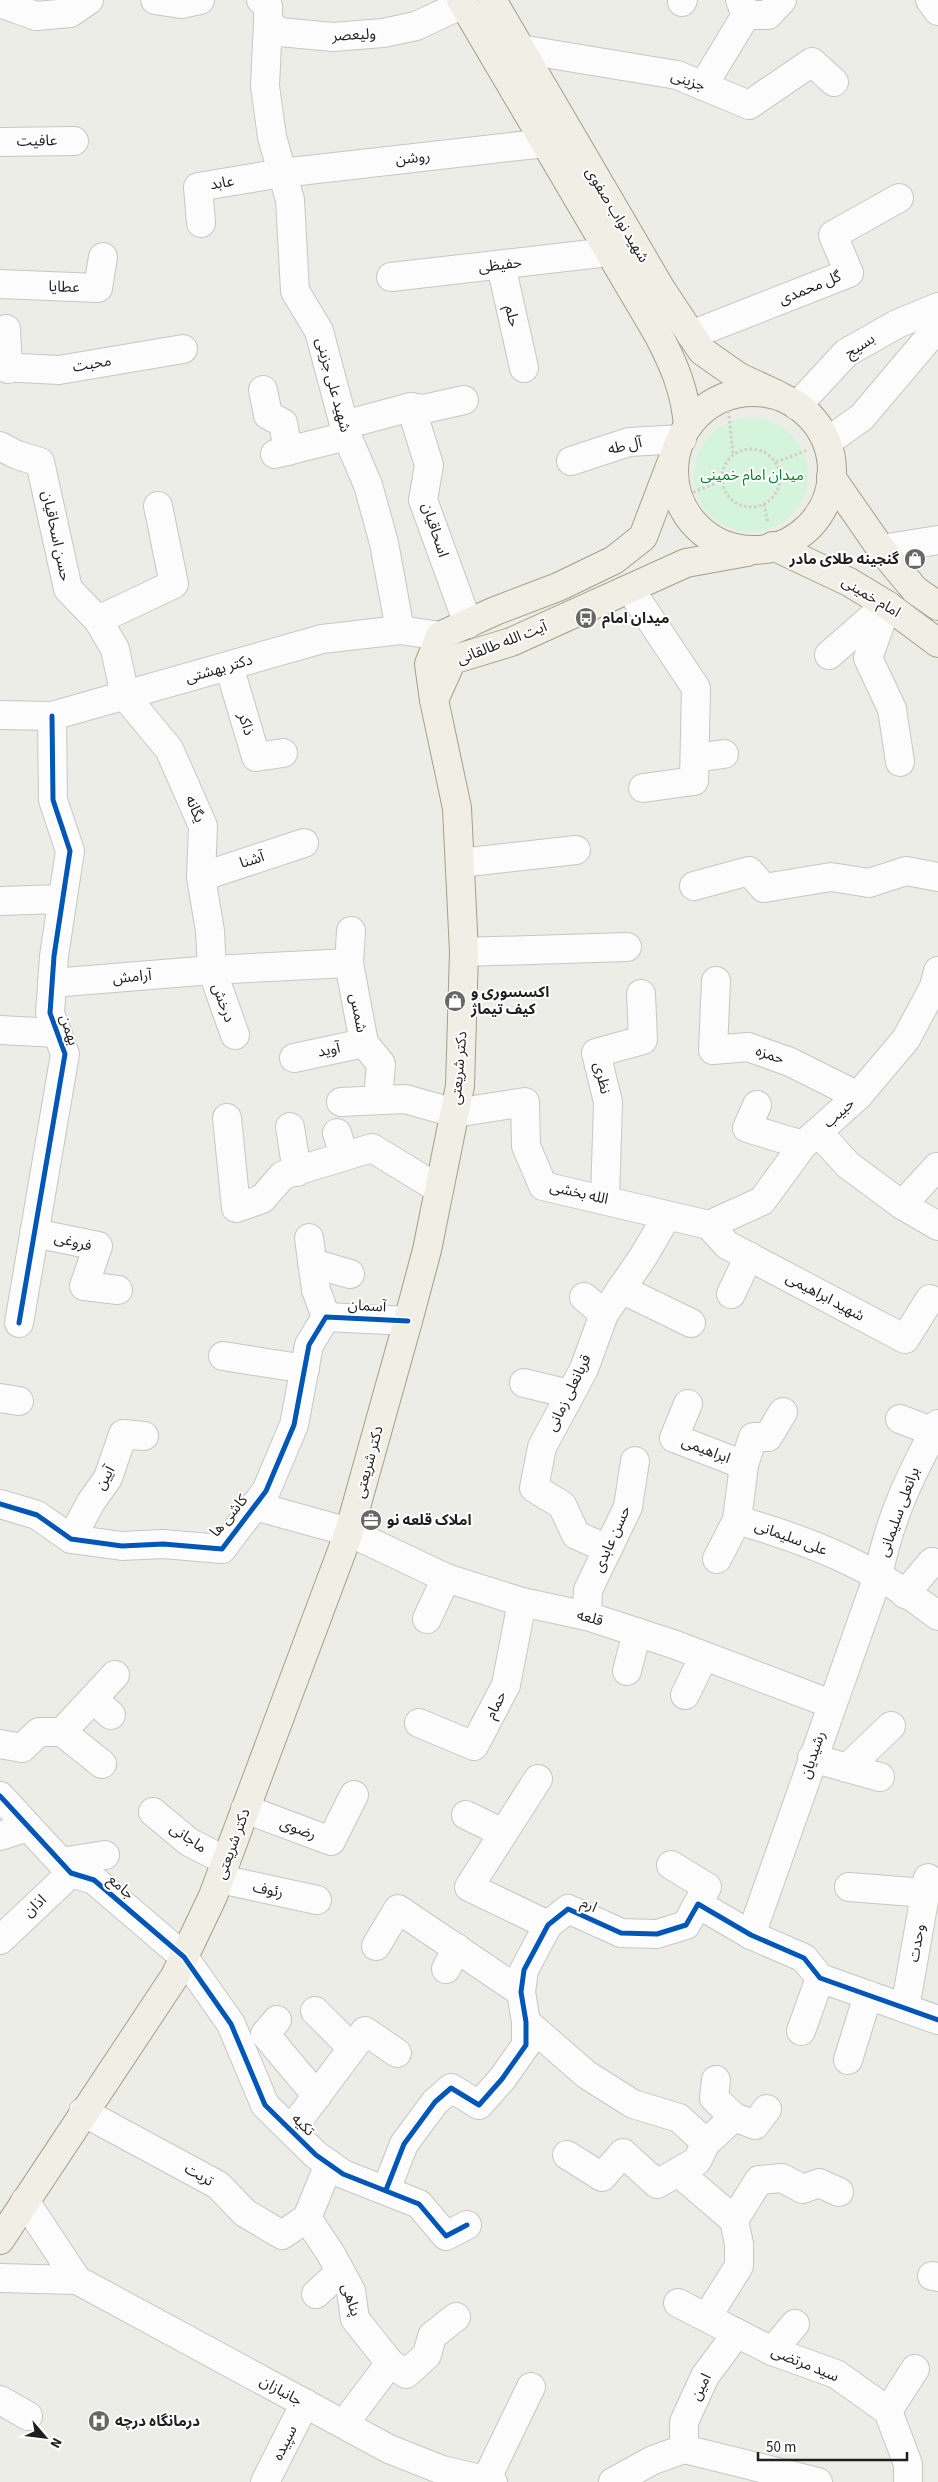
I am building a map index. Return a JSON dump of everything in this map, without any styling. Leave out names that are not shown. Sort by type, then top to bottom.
[{"type":"main road","name":"شهید نواب صفوی","points":[[492,0],[661,289],[702,350],[739,377],[787,400]]},
{"type":"main road","name":"شهید نواب صفوی","points":[[462,2],[660,336],[675,367],[685,399],[682,437]]},
{"type":"main road","points":[[752,391],[787,400],[815,422],[827,442],[832,466],[830,491],[820,513],[803,531],[782,544],[766,548],[733,547],[710,537],[691,520],[679,498],[674,473],[682,437],[704,408],[727,396],[752,391]]},
{"type":"main road","name":"آیت الله طالقانی","points":[[434,700],[429,664],[440,636],[558,588],[614,560],[643,537],[682,437]]},
{"type":"main road","name":"امام خمینی","points":[[831,476],[881,549],[915,590],[938,606]]},
{"type":"main road","name":"آیت الله طالقانی","points":[[434,700],[452,660],[511,642],[686,563],[766,548]]},
{"type":"main road","name":"امام خمینی","points":[[766,548],[849,582],[887,605],[938,643]]},
{"type":"main road","name":"دکتر شریعتی","points":[[0,2239],[175,1976],[223,1870],[349,1532],[427,1250],[460,1086],[464,952],[457,808],[434,700]]},
{"type":"street","points":[[1,5],[36,16],[70,13],[89,0]]},
{"type":"street","points":[[155,0],[182,4],[200,0]]},
{"type":"street","points":[[704,86],[743,7],[768,15],[782,0]]},
{"type":"street","points":[[930,0],[938,11]]},
{"type":"street","name":"ولیعصر","points":[[264,11],[279,32],[333,37],[383,33],[416,26],[462,2]]},
{"type":"street","name":"شهید علی جزینی","points":[[264,11],[265,86],[272,137],[290,200],[295,291],[319,331],[345,431],[368,485],[384,543],[400,630]]},
{"type":"street","name":"جزینی","points":[[520,50],[677,75],[749,105],[812,62],[834,82]]},
{"type":"street","name":"عافیت","points":[[0,142],[74,140]]},
{"type":"street","name":"روشن","points":[[282,173],[545,143]]},
{"type":"street","name":"عابد","points":[[201,222],[198,187],[282,173]]},
{"type":"street","name":"گل محمدی","points":[[691,335],[848,273],[834,234],[899,198]]},
{"type":"street","name":"حفیظی","points":[[391,277],[609,252]]},
{"type":"street","name":"عطایا","points":[[0,284],[98,288],[103,257]]},
{"type":"street","name":"حلم","points":[[501,264],[524,368]]},
{"type":"street","name":"بسیج","points":[[787,400],[846,353],[897,324],[938,308]]},
{"type":"street","points":[[827,442],[862,417],[938,327]]},
{"type":"street","points":[[4,368],[6,329]]},
{"type":"street","name":"محبت","points":[[4,368],[59,370],[183,349]]},
{"type":"street","points":[[264,390],[268,415],[283,423],[282,453],[411,407],[424,409],[464,400]]},
{"type":"street","name":"اسحاقیان","points":[[411,407],[429,464],[423,500],[468,624]]},
{"type":"street","name":"آل طه","points":[[571,462],[629,442],[682,437]]},
{"type":"street","name":"حسن اسحاقیان","points":[[0,446],[17,456],[40,462],[68,588],[98,620],[116,649],[125,696]]},
{"type":"street","points":[[98,620],[174,584],[158,506]]},
{"type":"street","points":[[881,549],[938,540]]},
{"type":"street","points":[[630,589],[696,688],[694,781],[643,788]]},
{"type":"street","points":[[829,655],[887,605]]},
{"type":"street","points":[[887,605],[868,658],[892,709],[900,762]]},
{"type":"street","name":"دکتر بهشتی","points":[[0,715],[52,716],[322,640],[400,630],[440,636]]},
{"type":"street","name":"ذاکر","points":[[229,666],[256,757],[283,753]]},
{"type":"street","name":"یگانه","points":[[125,696],[168,749],[203,826],[201,877],[210,931],[212,970]]},
{"type":"street","name":"بهمن","points":[[19,1323],[65,1054],[50,1013],[62,899],[70,852],[53,800],[52,716]]},
{"type":"street","points":[[695,758],[724,754]]},
{"type":"street","name":"آشنا","points":[[201,877],[304,843]]},
{"type":"street","points":[[460,863],[576,850]]},
{"type":"street","points":[[694,886],[749,871],[764,888],[830,877],[869,883],[906,871],[938,877]]},
{"type":"street","points":[[0,901],[62,899]]},
{"type":"street","name":"شمس","points":[[351,931],[349,963],[364,1043],[381,1064],[378,1099]]},
{"type":"street","points":[[464,952],[626,947]]},
{"type":"street","points":[[212,970],[349,963]]},
{"type":"street","name":"آرامش","points":[[52,983],[212,970]]},
{"type":"street","name":"درخش","points":[[212,970],[235,1035]]},
{"type":"street","name":"حبیب","points":[[709,1225],[762,1202],[810,1138],[858,1096],[906,1039],[934,987],[938,971]]},
{"type":"street","name":"حمزه","points":[[716,981],[713,1050],[748,1047],[790,1062],[858,1096]]},
{"type":"street","name":"نظری","points":[[605,1199],[608,1102],[596,1053],[643,1040],[641,994]]},
{"type":"street","points":[[0,1030],[57,1032]]},
{"type":"street","name":"آوید","points":[[294,1058],[364,1043]]},
{"type":"street","points":[[341,1102],[405,1099],[455,1113]]},
{"type":"street","name":"الله بخشی","points":[[455,1113],[525,1102],[526,1146],[543,1186],[605,1199],[709,1225]]},
{"type":"street","points":[[757,1105],[747,1128],[810,1138],[902,1205],[938,1226]]},
{"type":"street","points":[[227,1118],[236,1208],[262,1199],[283,1176],[297,1172],[340,1144],[372,1148],[439,1189]]},
{"type":"street","points":[[290,1127],[297,1172]]},
{"type":"street","points":[[902,1205],[937,1167]]},
{"type":"street","name":"قربانعلی زمانی","points":[[608,1549],[576,1534],[562,1505],[534,1488],[542,1447],[584,1369],[594,1306],[621,1289],[667,1216]]},
{"type":"street","name":"شهید ابراهیمی","points":[[709,1225],[727,1245],[905,1340],[930,1299]]},
{"type":"street","name":"فروغی","points":[[34,1233],[98,1246],[84,1286],[118,1290]]},
{"type":"street","name":"آسمان","points":[[350,1274],[311,1250],[316,1290],[326,1317],[408,1321]]},
{"type":"street","points":[[731,1294],[749,1256]]},
{"type":"street","points":[[621,1289],[691,1323]]},
{"type":"street","name":"کاشی ها","points":[[0,1504],[37,1515],[71,1538],[122,1546],[163,1544],[222,1549],[266,1491],[294,1425],[309,1344],[326,1317]]},
{"type":"street","points":[[223,1356],[305,1369]]},
{"type":"street","points":[[524,1383],[570,1394]]},
{"type":"street","name":"ابراهیمی","points":[[688,1404],[674,1438],[744,1465]]},
{"type":"street","name":"علی سلیمانی","points":[[783,1412],[768,1437],[753,1437],[744,1465],[737,1520],[795,1537],[867,1568],[938,1616]]},
{"type":"street","points":[[900,1419],[936,1428]]},
{"type":"street","name":"براتعلی سلیمانی","points":[[878,1576],[884,1547],[907,1481],[936,1428]]},
{"type":"street","name":"آیین","points":[[71,1538],[91,1502],[108,1478],[123,1434],[144,1436]]},
{"type":"street","name":"حسن عابدی","points":[[587,1616],[588,1590],[628,1506],[635,1461]]},
{"type":"street","name":"کاشی ها","points":[[255,1506],[349,1532]]},
{"type":"street","points":[[717,1559],[737,1520]]},
{"type":"street","name":"قلعه","points":[[349,1532],[446,1578],[522,1602],[587,1616],[638,1632],[831,1704]]},
{"type":"street","points":[[905,1594],[932,1562]]},
{"type":"street","name":"رشیدیان","points":[[751,1935],[831,1704],[878,1576]]},
{"type":"street","points":[[427,1619],[446,1578]]},
{"type":"street","name":"حمام","points":[[419,1723],[474,1746],[506,1685],[522,1602]]},
{"type":"street","points":[[627,1671],[638,1632]]},
{"type":"street","points":[[686,1695],[704,1656]]},
{"type":"street","points":[[0,1744],[22,1748],[39,1732],[62,1732],[102,1707],[115,1675]]},
{"type":"street","points":[[847,1768],[890,1726]]},
{"type":"street","points":[[62,1732],[102,1764]]},
{"type":"street","points":[[812,1758],[880,1777]]},
{"type":"street","points":[[466,1815],[503,1834],[538,1779]]},
{"type":"street","name":"رضوی","points":[[246,1810],[331,1841],[354,1795]]},
{"type":"street","name":"جامع","points":[[0,1796],[66,1867],[94,1880],[184,1957]]},
{"type":"street","name":"ماجانی","points":[[153,1812],[223,1870]]},
{"type":"street","points":[[0,1836],[28,1827]]},
{"type":"street","name":"ارم","points":[[503,1834],[469,1888],[566,1909],[621,1933],[657,1934],[686,1924],[708,1887],[671,1865]]},
{"type":"street","points":[[66,1867],[105,1855]]},
{"type":"street","name":"اذان","points":[[0,1940],[66,1867]]},
{"type":"street","name":"رئوف","points":[[223,1870],[317,1900]]},
{"type":"street","points":[[850,1887],[929,1900]]},
{"type":"street","name":"وحدت","points":[[905,2008],[929,1900]]},
{"type":"street","points":[[698,1904],[751,1935],[804,1958],[820,1978],[938,2020]]},
{"type":"street","points":[[376,1946],[398,1909],[451,1958],[521,1992]]},
{"type":"street","points":[[386,2190],[404,2144],[435,2102],[451,2088],[479,2105],[502,2079],[526,2045],[526,2022],[521,1992],[524,1970],[566,1909]]},
{"type":"street","name":"تکیه","points":[[184,1957],[231,2024],[264,2105],[316,2155],[343,2174],[419,2204],[446,2236],[466,2225]]},
{"type":"street","points":[[801,2030],[820,1978]]},
{"type":"street","points":[[848,2060],[868,1995]]},
{"type":"street","points":[[315,2011],[352,2048]]},
{"type":"street","points":[[277,2020],[265,2034],[317,2096]]},
{"type":"street","points":[[526,2022],[587,2075],[633,2104],[679,2118],[706,2143]]},
{"type":"street","points":[[290,2130],[365,2031],[397,2053]]},
{"type":"street","points":[[716,2080],[714,2098],[734,2117],[755,2125],[767,2109]]},
{"type":"street","name":"تربت","points":[[83,2112],[218,2185],[245,2213],[282,2235],[307,2218]]},
{"type":"street","points":[[567,2155],[602,2177],[623,2152],[657,2184],[697,2162],[706,2143],[734,2117]]},
{"type":"street","points":[[307,2218],[329,2164]]},
{"type":"street","points":[[678,2172],[734,2220],[739,2244],[739,2266],[707,2317]]},
{"type":"street","points":[[734,2220],[759,2180],[782,2178],[803,2189],[819,2183],[839,2192]]},
{"type":"street","name":"جانبازان","points":[[25,2201],[77,2280]]},
{"type":"street","name":"پناهی","points":[[307,2218],[351,2291],[355,2319],[390,2363]]},
{"type":"street","points":[[316,2294],[340,2272]]},
{"type":"street","name":"جانبازان","points":[[0,2278],[77,2280],[389,2449],[442,2470],[488,2481]]},
{"type":"street","name":"سید مرتضی","points":[[678,2302],[772,2351],[836,2374],[888,2411]]},
{"type":"street","points":[[344,2424],[390,2363],[406,2374],[427,2356],[432,2336],[456,2317]]},
{"type":"street","points":[[772,2351],[795,2324]]},
{"type":"street","name":"امین","points":[[684,2449],[684,2422],[705,2376],[737,2333]]},
{"type":"street","points":[[908,2482],[908,2464],[888,2411],[916,2369]]},
{"type":"street","points":[[488,2481],[531,2387]]},
{"type":"street","points":[[0,2400],[28,2416]]},
{"type":"street","name":"سپیده","points":[[266,2482],[304,2403]]},
{"type":"street","points":[[613,2482],[653,2460],[684,2449],[784,2478],[818,2482]]},
{"type":"path","points":[[727,396],[733,455]]},
{"type":"path","points":[[776,462],[827,442]]},
{"type":"path","points":[[751,449],[769,455],[776,462],[779,471],[778,490],[764,504],[755,507],[737,504],[729,499],[721,481],[726,462],[733,455],[751,449]]},
{"type":"path","points":[[679,498],[721,481]]},
{"type":"green space","name":"میدان امام خمینی","points":[[751,418],[773,422],[791,435],[804,453],[808,475],[804,497],[791,515],[773,528],[751,532],[729,528],[711,515],[698,497],[694,475],[698,453],[711,435],[729,422]]},
{"type":"cycle path","points":[[19,1323],[65,1054],[50,1013],[54,956],[70,851],[53,800],[52,716]]},
{"type":"cycle path","points":[[0,1504],[37,1515],[71,1539],[122,1546],[163,1544],[222,1549],[266,1491],[294,1425],[309,1345],[326,1317],[408,1321]]},
{"type":"cycle path","points":[[0,1796],[71,1873],[94,1880],[184,1957],[231,2024],[265,2105],[316,2155],[343,2174],[419,2204],[446,2236],[467,2225]]},
{"type":"cycle path","points":[[386,2190],[404,2144],[435,2102],[451,2088],[479,2105],[502,2079],[526,2045],[526,2022],[521,1992],[524,1970],[548,1925],[568,1909],[621,1933],[657,1934],[686,1925],[698,1904],[751,1935],[804,1958],[820,1978],[938,2020]]},
{"type":"place","name":"گنجینه طلای مادر","points":[[915,559]]},
{"type":"place","name":"میدان امام","points":[[586,618]]},
{"type":"place","name":"اکسسوری و کیف تیماژ","points":[[455,1001]]},
{"type":"place","name":"املاک قلعه نو","points":[[371,1520]]},
{"type":"place","name":"درمانگاه درچه","points":[[99,2421]]}]
